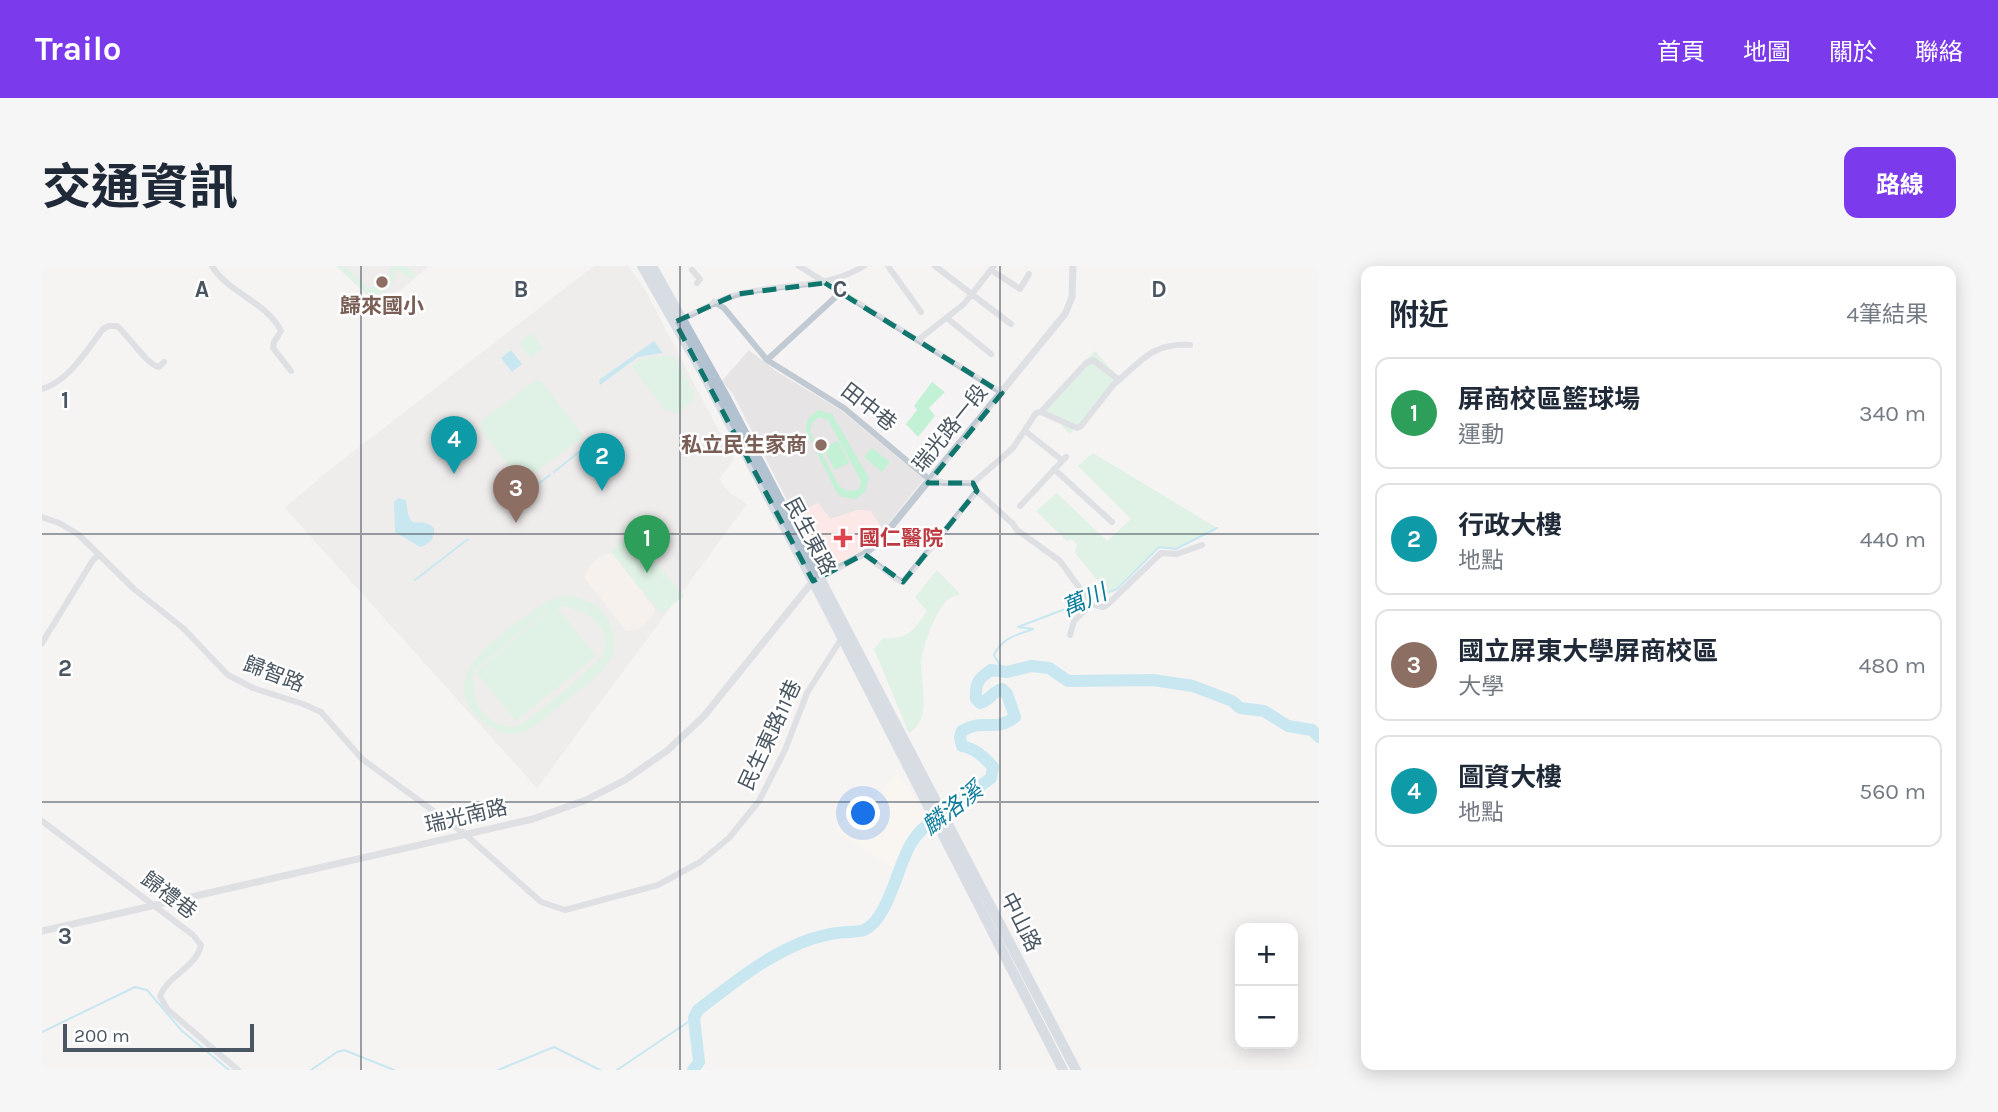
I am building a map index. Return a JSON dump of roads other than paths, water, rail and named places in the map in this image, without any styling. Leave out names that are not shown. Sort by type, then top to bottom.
[{"type":"main road","name":"民生東路","points":[[642,266],[679,321]]},
{"type":"main road","name":"民生東路","points":[[652,266],[927,795]]},
{"type":"main road","name":"中山路","points":[[927,795],[1063,1070]]},
{"type":"main road","name":"中山路","points":[[942,824],[1076,1070]]},
{"type":"street","points":[[212,266],[219,278],[261,308],[278,326],[281,331],[273,348],[291,371]]},
{"type":"street","points":[[799,266],[1002,393]]},
{"type":"street","points":[[839,266],[845,274]]},
{"type":"street","points":[[679,321],[714,302],[737,294],[825,282],[864,266]]},
{"type":"street","points":[[888,266],[921,312]]},
{"type":"street","points":[[935,266],[1011,324]]},
{"type":"street","name":"瑞光路一段","points":[[816,579],[864,554],[877,544],[1002,393],[1070,306],[1073,266]]},
{"type":"street","points":[[918,340],[972,295],[992,268],[1020,289],[1029,274]]},
{"type":"street","points":[[692,271],[700,279],[697,283]]},
{"type":"street","points":[[767,360],[841,292]]},
{"type":"street","name":"田中巷","points":[[714,302],[724,308],[767,360],[844,408],[930,480]]},
{"type":"street","points":[[947,318],[991,354]]},
{"type":"street","points":[[42,389],[49,387],[74,367],[109,326],[117,326],[130,338],[150,364],[159,367],[164,362]]},
{"type":"street","points":[[1039,412],[1077,428],[1114,384],[1139,361],[1172,344],[1190,345]]},
{"type":"street","points":[[930,480],[972,483],[1013,448],[1039,412],[1086,363],[1093,360],[1119,380]]},
{"type":"street","points":[[1020,506],[1064,458],[1025,431]]},
{"type":"street","points":[[1054,469],[1112,522]]},
{"type":"street","points":[[972,483],[1017,530],[1060,561],[1091,604],[1103,607],[1107,605],[1161,553],[1177,554],[1202,545]]},
{"type":"street","points":[[864,554],[903,582],[977,491]]},
{"type":"street","name":"歸智路","points":[[42,517],[78,534],[134,589],[183,628],[228,675],[253,688],[321,712],[362,759],[465,834]]},
{"type":"street","points":[[42,643],[93,560],[99,555]]},
{"type":"street","name":"瑞光南路","points":[[42,931],[533,819],[586,800],[625,780],[668,750],[704,716],[816,579]]},
{"type":"street","points":[[1070,635],[1074,621],[1091,604]]},
{"type":"street","name":"民生東路11巷","points":[[465,834],[541,902],[565,910],[658,885],[678,875],[720,847],[759,801],[785,750],[807,693],[845,635]]},
{"type":"street","name":"歸禮巷","points":[[42,821],[193,935],[201,945],[198,956],[163,988],[160,996],[167,1009],[237,1070]]},
{"type":"water","points":[[654,341],[663,353],[638,357],[600,385],[599,380]]},
{"type":"water","points":[[511,350],[522,364],[512,372],[501,358]]},
{"type":"water","points":[[398,498],[406,500],[412,521],[423,522],[434,528],[433,538],[427,544],[420,547],[395,532],[394,502]]},
{"type":"waterway","points":[[554,472],[589,444]]},
{"type":"waterway","points":[[527,492],[550,475]]},
{"type":"waterway","name":"萬川","points":[[1091,599],[1117,589],[1159,547],[1176,549],[1217,528]]},
{"type":"waterway","points":[[415,580],[468,539]]},
{"type":"waterway","name":"萬川","points":[[1004,672],[994,655],[1001,644],[1033,629],[1018,627],[1086,601]]},
{"type":"waterway","name":"麟洛溪","points":[[693,1070],[699,1062],[694,1018],[698,1010],[752,970],[795,945],[834,933],[861,931],[873,924],[880,915],[907,851],[918,834],[991,778],[993,767],[979,754],[962,746],[960,737],[962,731],[969,727],[1001,724],[1015,717],[1007,694],[1002,689],[983,702],[980,703],[976,699],[978,682],[991,670],[1007,672],[1031,666],[1049,668],[1068,681],[1153,680],[1193,686],[1232,701],[1240,708],[1264,711],[1288,726],[1312,730],[1319,737]]},
{"type":"waterway","points":[[42,1032],[135,987],[147,990],[182,1031],[229,1070]]},
{"type":"waterway","points":[[617,1070],[694,1018]]},
{"type":"waterway","points":[[498,1070],[554,1047],[600,1070]]},
{"type":"waterway","points":[[311,1070],[344,1050],[394,1070]]},
{"type":"place","name":"歸來國小","points":[[382,282]]},
{"type":"place","name":"私立民生家商","points":[[821,445]]},
{"type":"place","name":"圖資大樓","points":[[454,474]]},
{"type":"place","name":"行政大樓","points":[[602,491]]},
{"type":"place","name":"國立屏東大學屏商校區","points":[[516,523]]},
{"type":"place","name":"國仁醫院","points":[[843,538]]},
{"type":"place","name":"屏商校區籃球場","points":[[647,573]]}]
